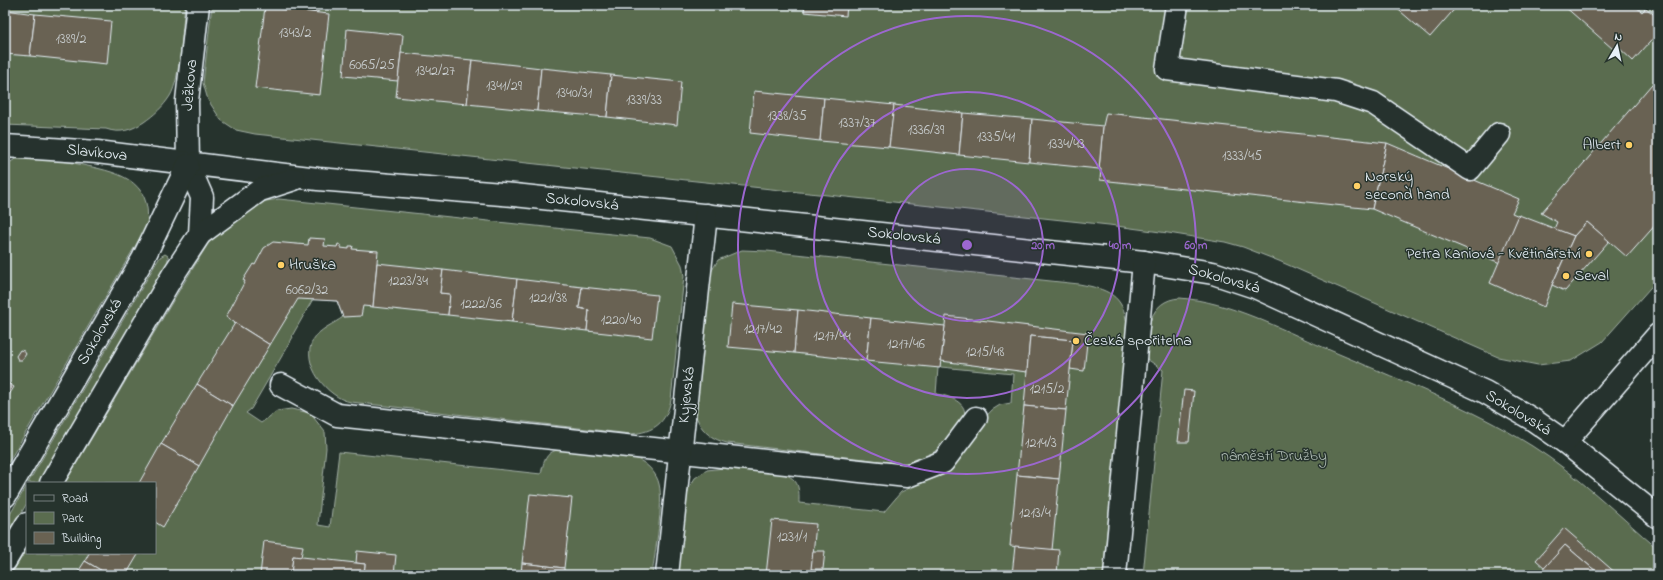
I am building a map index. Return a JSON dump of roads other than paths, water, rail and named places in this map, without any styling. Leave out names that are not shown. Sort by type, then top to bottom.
[{"type":"street","name":"Ježkova","points":[[188,165],[187,101],[198,5]]},
{"type":"street","points":[[1177,5],[1167,69],[1336,91],[1355,96],[1373,103],[1470,169],[1499,134]]},
{"type":"street","name":"Slavíkova","points":[[5,146],[97,152],[188,165]]},
{"type":"street","name":"Sokolovská","points":[[5,496],[143,259],[188,165],[301,177],[514,195],[706,215],[1144,262],[1213,273],[1279,297],[1485,392],[1532,419],[1565,442],[1658,517]]},
{"type":"street","points":[[188,165],[202,197],[200,234]]},
{"type":"street","name":"Sokolovská","points":[[52,482],[173,275],[200,234],[260,190],[301,177]]},
{"type":"street","name":"Kyjevská","points":[[668,575],[706,215]]},
{"type":"street","points":[[1115,575],[1144,262]]},
{"type":"street","points":[[1565,442],[1658,335]]},
{"type":"street","points":[[281,385],[337,415],[907,476],[943,462],[976,418]]},
{"type":"street","points":[[5,561],[26,526]]},
{"type":"place","name":"Albert","points":[[1629,145]]},
{"type":"place","name":"Norský second hand","points":[[1357,186]]},
{"type":"place","name":"Petra Kaniová - Květinářství","points":[[1589,254]]},
{"type":"place","name":"Hruška","points":[[281,265]]},
{"type":"place","name":"Seval","points":[[1566,276]]},
{"type":"place","name":"Česká spořitelna","points":[[1076,341]]},
{"type":"park label","name":"náměstí Družby","points":[[1274,456]]}]
